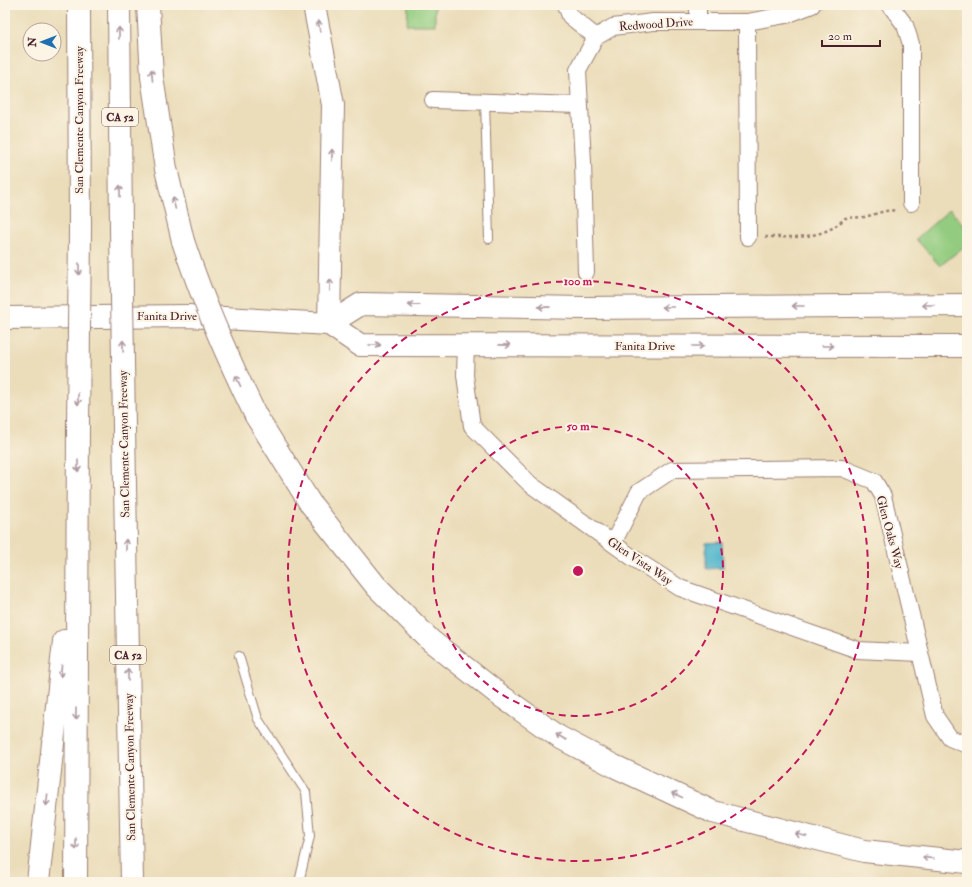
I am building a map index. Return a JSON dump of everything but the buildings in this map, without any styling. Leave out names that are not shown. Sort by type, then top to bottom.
[{"type":"main road","name":"San Clemente Canyon Freeway","points":[[76,882],[77,521],[80,230],[79,5]]},
{"type":"main road","name":"San Clemente Canyon Freeway","points":[[119,5],[120,230],[132,882]]},
{"type":"main road","points":[[148,5],[152,77],[166,169],[183,241],[198,287],[225,353],[256,416],[310,503],[376,586],[431,642],[501,696],[559,736],[614,766],[713,812],[864,851],[967,862]]},
{"type":"main road","points":[[314,5],[332,105],[329,324]]},
{"type":"main road","points":[[329,324],[361,304],[583,308],[967,305]]},
{"type":"main road","name":"Fanita Drive","points":[[5,318],[188,316],[329,324],[360,345],[967,346]]},
{"type":"main road","points":[[38,882],[77,521]]},
{"type":"street","points":[[566,5],[570,16],[596,37]]},
{"type":"street","points":[[698,5],[698,21]]},
{"type":"street","name":"Redwood Drive","points":[[586,272],[583,162],[578,105],[578,70],[596,37],[613,26],[653,22],[747,22],[786,15],[812,5]]},
{"type":"street","points":[[890,5],[905,25],[911,44],[911,203]]},
{"type":"street","points":[[747,22],[748,237]]},
{"type":"street","points":[[433,100],[578,105]]},
{"type":"street","name":"Glen Vista Way","points":[[466,344],[465,375],[472,426],[530,484],[633,558],[680,588],[858,650],[920,653]]},
{"type":"street","name":"Glen Oaks Way","points":[[613,543],[639,492],[672,470],[842,468],[874,482],[883,496],[935,716],[950,738],[967,744]]},
{"type":"lane","points":[[485,102],[489,240]]},
{"type":"lane","points":[[239,656],[258,719],[306,792],[310,836],[299,882]]},
{"type":"path","points":[[748,237],[814,235],[836,228],[845,218],[865,217],[885,211],[898,210],[911,203]]},
{"type":"green space","points":[[408,5],[435,5],[435,25],[407,25]]},
{"type":"green space","points":[[950,209],[967,230],[967,244],[940,266],[916,239]]},
{"type":"water","points":[[722,542],[723,568],[706,569],[706,543]]}]
